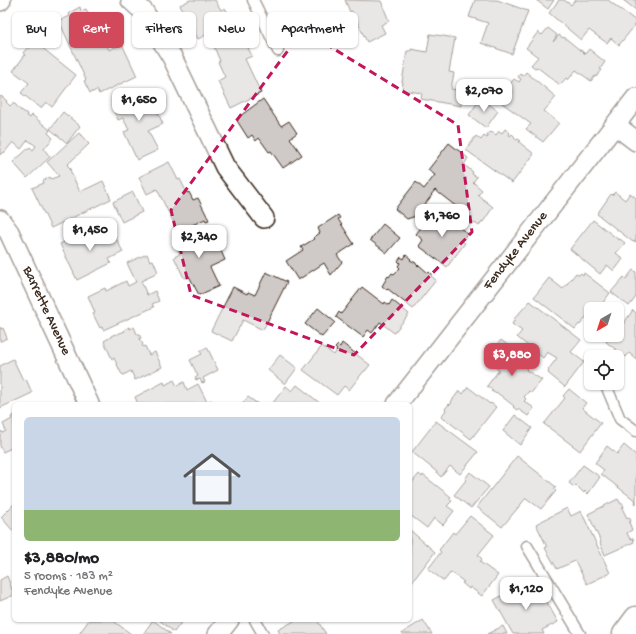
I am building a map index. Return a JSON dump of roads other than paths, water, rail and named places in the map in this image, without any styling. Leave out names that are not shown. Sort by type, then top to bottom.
[{"type":"street","points":[[130,0],[144,12],[172,57],[225,167],[264,218]]},
{"type":"street","name":"Fendyke Avenue","points":[[399,402],[636,98]]},
{"type":"street","points":[[615,125],[636,141]]},
{"type":"street","name":"Barrette Avenue","points":[[0,220],[9,232],[88,402]]},
{"type":"street","points":[[624,634],[636,618]]},
{"type":"street","points":[[218,634],[227,622]]},
{"type":"lane","points":[[253,0],[278,52]]},
{"type":"lane","points":[[608,390],[620,419],[636,432]]},
{"type":"lane","points":[[527,546],[580,634]]},
{"type":"lane","points":[[256,622],[263,634]]}]
